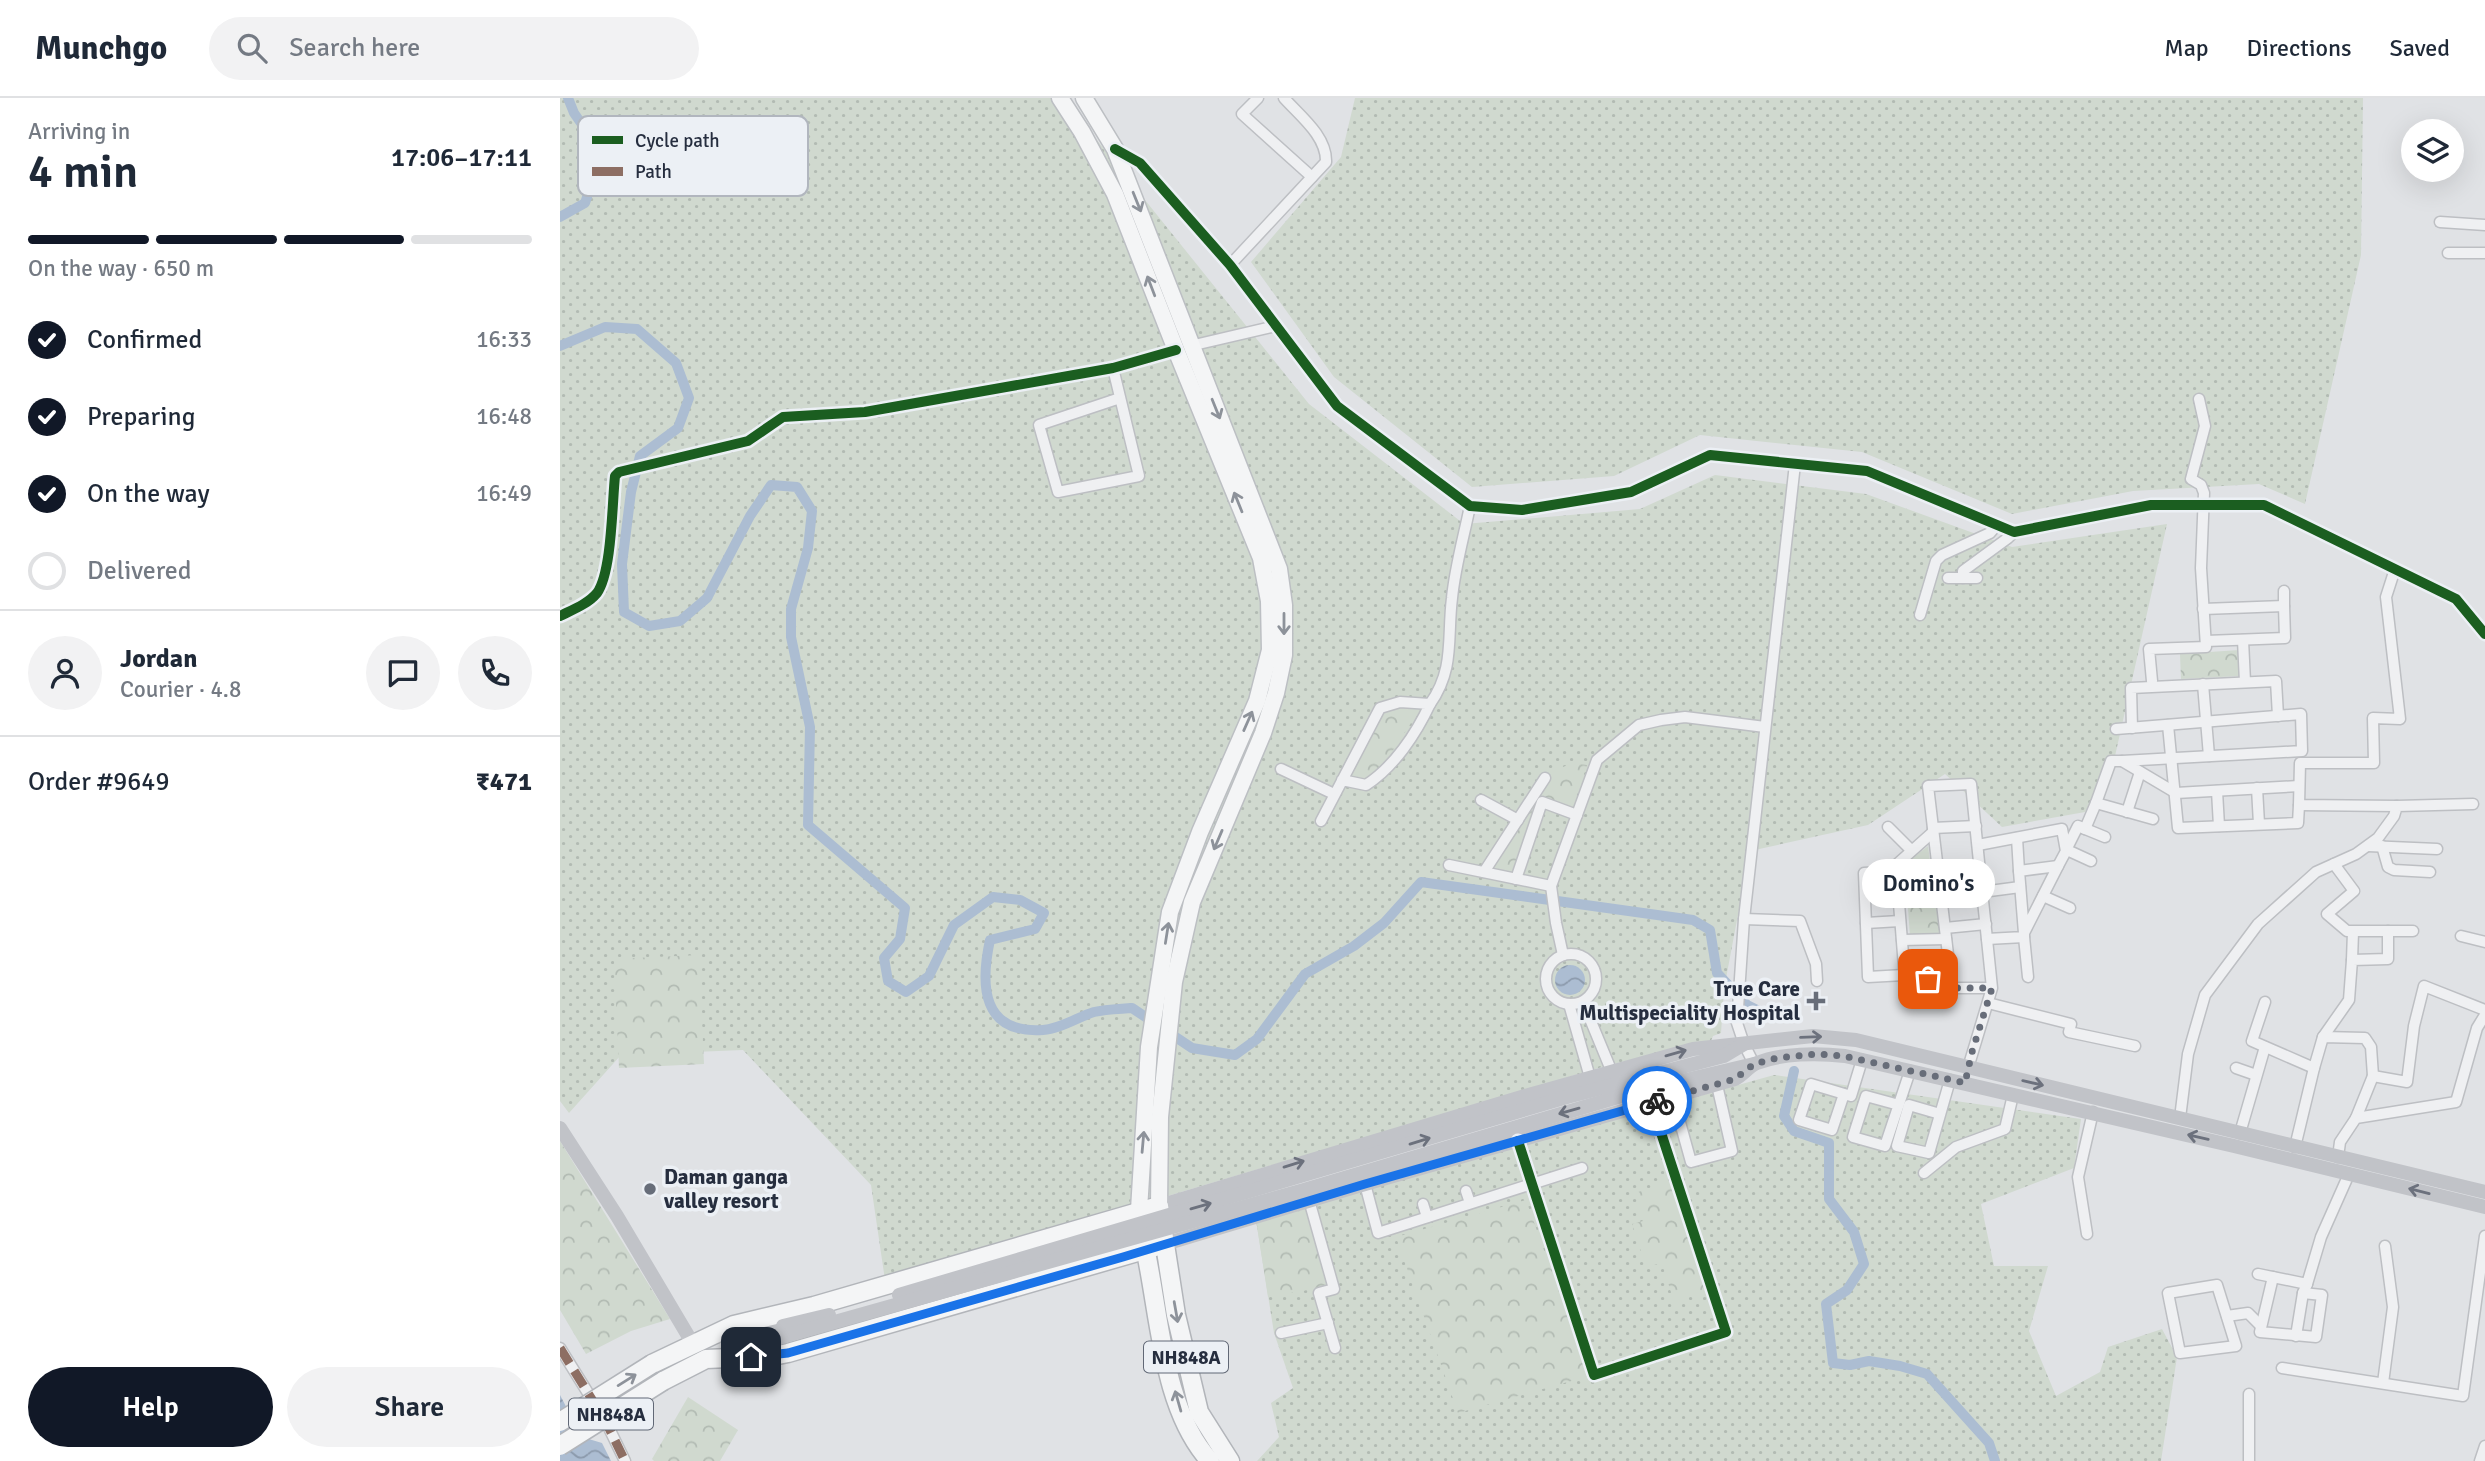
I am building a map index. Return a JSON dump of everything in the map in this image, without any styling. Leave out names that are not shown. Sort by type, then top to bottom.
[{"type":"highway","points":[[701,1341],[734,1325],[814,1307],[1139,1210],[1159,1206],[1165,1244]]},
{"type":"highway","points":[[1139,1210],[1146,1250]]},
{"type":"highway","name":"NH848A","points":[[560,1446],[663,1381],[706,1359],[788,1353],[1165,1244],[1176,1315],[1199,1412],[1230,1461]]},
{"type":"highway","name":"NH848A","points":[[1146,1250],[1168,1367],[1182,1418],[1210,1461]]},
{"type":"highway","name":"NH848A","points":[[560,1422],[652,1364],[701,1341]]},
{"type":"main road","points":[[1060,98],[1115,194],[1183,348],[1261,558],[1269,601],[1270,650],[1257,701],[1200,832],[1170,912],[1163,1004],[1166,1055],[1160,1117],[1159,1206],[1590,1077],[1701,1047],[1802,1037],[1835,1037],[2485,1192]]},
{"type":"main road","points":[[1084,98],[1115,149],[1150,236],[1183,348]]},
{"type":"main road","points":[[560,616],[596,595],[605,577],[615,476],[619,472],[748,441],[783,417],[865,412],[1113,368],[1183,348]]},
{"type":"main road","points":[[1139,1210],[1149,1047],[1163,1004]]},
{"type":"main road","points":[[706,1359],[784,1331],[897,1296],[1567,1097],[1724,1056],[1744,1044]]},
{"type":"main road","points":[[560,1128],[701,1341],[784,1331],[1265,1201],[1634,1092],[1777,1058],[1818,1054],[1844,1056],[2093,1112],[2485,1207]]},
{"type":"main road","points":[[1165,1244],[1308,1200],[1717,1085],[1740,1077],[1754,1064]]},
{"type":"main road","points":[[1965,1083],[1968,1068]]},
{"type":"street","points":[[1258,98],[1242,114],[1312,177]]},
{"type":"street","points":[[1230,265],[1326,162],[1320,138],[1283,98]]},
{"type":"street","points":[[1115,149],[1140,163],[1230,265],[1337,406],[1470,506],[1522,510],[1631,492],[1710,455],[1867,471],[2014,532],[2151,505],[2264,505],[2456,599],[2485,634]]},
{"type":"street","points":[[2440,222],[2485,225]]},
{"type":"street","points":[[2448,253],[2485,253]]},
{"type":"street","points":[[1183,348],[1276,326]]},
{"type":"street","points":[[1113,368],[1139,476],[1058,492],[1039,425],[1120,398]]},
{"type":"street","points":[[2152,681],[2149,649],[2206,647],[2201,568],[2204,493],[2201,485],[2191,479],[2205,426],[2199,399]]},
{"type":"street","points":[[1754,1064],[1737,1023],[1744,919],[1795,464]]},
{"type":"street","points":[[1342,780],[1366,785],[1383,774],[1421,723],[1441,688],[1450,653],[1451,599],[1470,506]]},
{"type":"street","points":[[1920,615],[1936,561],[1942,555],[1990,533],[1997,525]]},
{"type":"street","points":[[1963,578],[1963,571],[1969,565],[2014,532]]},
{"type":"street","points":[[2300,763],[2374,763],[2373,718],[2400,719],[2386,597],[2395,569]]},
{"type":"street","points":[[1948,578],[1977,578]]},
{"type":"street","points":[[2206,641],[2285,638],[2284,591]]},
{"type":"street","points":[[2203,609],[2284,606]]},
{"type":"street","points":[[2243,639],[2245,682]]},
{"type":"street","points":[[2132,728],[2130,688],[2276,681],[2278,716]]},
{"type":"street","points":[[2203,684],[2209,756]]},
{"type":"street","points":[[1321,821],[1380,708],[1399,702],[1430,704]]},
{"type":"street","points":[[2116,729],[2301,714],[2298,823],[2178,828],[2168,725]]},
{"type":"street","points":[[1563,955],[1552,886],[1597,760],[1639,725],[1661,720],[1685,717],[1765,727]]},
{"type":"street","points":[[2085,829],[2111,761],[2302,751]]},
{"type":"street","points":[[2122,761],[2176,793],[2300,786]]},
{"type":"street","points":[[1281,769],[1334,794]]},
{"type":"street","points":[[2127,812],[2140,772]]},
{"type":"street","points":[[1516,879],[1545,778]]},
{"type":"street","points":[[1968,1068],[1992,988],[1971,784],[1928,786],[1952,988],[1992,988]]},
{"type":"street","points":[[2257,788],[2259,824]]},
{"type":"street","points":[[2217,791],[2219,826]]},
{"type":"street","points":[[1481,800],[1518,820]]},
{"type":"street","points":[[1537,801],[1577,815]]},
{"type":"street","points":[[1484,872],[1518,820],[1537,801]]},
{"type":"street","points":[[2096,803],[2153,819]]},
{"type":"street","points":[[2299,805],[2473,804]]},
{"type":"street","points":[[2180,1118],[2188,1054],[2205,995],[2258,924],[2316,872],[2368,846],[2378,838],[2398,806]]},
{"type":"street","points":[[1951,978],[1905,980],[1896,865],[1933,830],[1976,826]]},
{"type":"street","points":[[1888,827],[1911,850]]},
{"type":"street","points":[[2024,935],[2077,827],[2105,837]]},
{"type":"street","points":[[1978,845],[2062,829],[2066,850]]},
{"type":"street","points":[[2017,838],[2028,976]]},
{"type":"street","points":[[2368,846],[2437,849]]},
{"type":"street","points":[[2382,846],[2388,867],[2394,870],[2430,872]]},
{"type":"street","points":[[2066,850],[2091,861]]},
{"type":"street","points":[[2334,864],[2354,891],[2327,914],[2347,931],[2413,931]]},
{"type":"street","points":[[1449,865],[1552,886]]},
{"type":"street","points":[[2019,871],[2058,866]]},
{"type":"street","points":[[1896,871],[1864,873],[1868,977],[1904,975]]},
{"type":"street","points":[[1939,879],[1981,875]]},
{"type":"street","points":[[1982,891],[2020,887]]},
{"type":"street","points":[[2043,895],[2070,908]]},
{"type":"street","points":[[1744,919],[1800,922],[1816,964],[1817,981]]},
{"type":"street","points":[[1866,923],[1900,921]]},
{"type":"street","points":[[1902,940],[1986,924]]},
{"type":"street","points":[[2295,1147],[2323,1037],[2349,1000],[2353,932]]},
{"type":"street","points":[[2352,960],[2388,959],[2388,932]]},
{"type":"street","points":[[1987,939],[2024,935]]},
{"type":"street","points":[[2462,936],[2485,942]]},
{"type":"street","points":[[1563,955],[1579,955],[1587,959],[1596,973],[1594,990],[1583,1002],[1569,1004],[1552,995],[1546,980],[1550,964],[1563,955]]},
{"type":"street","points":[[2356,1118],[2456,1102],[2476,1028],[2485,1013],[2424,986],[2414,1026],[2407,1082],[2373,1076]]},
{"type":"street","points":[[1583,1002],[1610,1072],[1619,1112]]},
{"type":"street","points":[[2265,1002],[2252,1041],[2314,1068]]},
{"type":"street","points":[[1988,1003],[2071,1024],[2069,1032],[2135,1046]]},
{"type":"street","points":[[1569,1004],[1600,1117]]},
{"type":"street","points":[[2323,1037],[2365,1038],[2371,1047],[2373,1076],[2356,1118],[2340,1142],[2338,1157]]},
{"type":"street","points":[[2240,1133],[2265,1047]]},
{"type":"street","points":[[1844,1094],[1832,1130],[1799,1120],[1811,1084],[1844,1094],[1851,1097],[1862,1060]]},
{"type":"street","points":[[2236,1068],[2256,1075]]},
{"type":"street","points":[[1899,1105],[1866,1096],[1853,1137],[1885,1146],[1899,1105],[1910,1071]]},
{"type":"street","points":[[1940,1114],[1909,1105],[1897,1146],[1929,1153],[1950,1080]]},
{"type":"street","points":[[1673,1097],[1690,1161],[1732,1151],[1717,1085]]},
{"type":"street","points":[[1924,1173],[1956,1147],[2005,1129],[2013,1095]]},
{"type":"street","points":[[1518,1141],[1594,1375],[1726,1332],[1651,1102]]},
{"type":"street","points":[[2087,1234],[2078,1177],[2093,1112]]},
{"type":"street","points":[[1365,1184],[1378,1233],[1582,1167]]},
{"type":"street","points":[[2297,1336],[2305,1288],[2321,1237],[2348,1174]]},
{"type":"street","points":[[1466,1191],[1471,1203]]},
{"type":"street","points":[[1308,1200],[1334,1289],[1319,1293],[1335,1348]]},
{"type":"street","points":[[1423,1204],[1427,1217]]},
{"type":"street","points":[[2282,1368],[2463,1396],[2485,1236]]},
{"type":"street","points":[[2383,1383],[2393,1307],[2385,1246]]},
{"type":"street","points":[[2258,1274],[2273,1277],[2322,1295],[2316,1337],[2260,1332],[2273,1277]]},
{"type":"street","points":[[2217,1284],[2227,1317],[2236,1346],[2180,1353],[2168,1293],[2217,1284]]},
{"type":"street","points":[[2227,1317],[2248,1313],[2260,1325]]},
{"type":"street","points":[[1281,1333],[1328,1323]]},
{"type":"street","points":[[560,1348],[606,1422],[625,1461]]},
{"type":"street","points":[[2249,1394],[2249,1461]]},
{"type":"street","points":[[2480,1461],[2485,1447]]},
{"type":"green space","points":[[560,98],[1063,98],[1309,404],[1464,524],[1640,509],[1715,475],[1866,494],[2012,547],[2167,524],[2113,765],[2085,812],[2002,827],[1945,774],[1868,825],[1750,851],[1724,989],[1721,1033],[1713,1036],[1711,1041],[1609,1065],[885,1280],[871,1185],[743,1050],[621,1055],[569,1113],[560,1101]]},
{"type":"green space","points":[[1355,98],[2363,98],[2361,255],[2305,504],[2259,484],[2133,491],[2012,514],[1862,452],[1700,435],[1614,476],[1472,487],[1334,377],[1251,262],[1341,157]]},
{"type":"green space","points":[[2239,650],[2240,676],[2181,679],[2180,654]]},
{"type":"green space","points":[[1407,706],[1421,708],[1381,768],[1364,778],[1356,773],[1354,765],[1380,717],[1386,710]]},
{"type":"green space","points":[[1587,765],[1573,806],[1541,798],[1559,769]]},
{"type":"green space","points":[[1533,805],[1536,805],[1516,872],[1493,867]]},
{"type":"green space","points":[[1928,846],[1940,934],[1910,937],[1905,864]]},
{"type":"green space","points":[[699,955],[704,1064],[619,1068],[614,959]]},
{"type":"green space","points":[[1774,1075],[2081,1119],[2074,1168],[1981,1204],[1994,1266],[2048,1266],[2029,1331],[2056,1396],[2100,1372],[2108,1347],[2162,1329],[2177,1357],[2161,1461],[1257,1461],[1279,1437],[1271,1403],[1293,1388],[1274,1333],[1256,1220]]},
{"type":"green space","points":[[560,1141],[670,1319],[631,1331],[586,1354],[560,1310]]},
{"type":"green space","points":[[1673,1181],[1708,1291],[1674,1302],[1662,1263],[1646,1267],[1632,1224],[1643,1221],[1635,1193]]},
{"type":"green space","points":[[1526,1200],[1589,1376],[1458,1413],[1396,1237]]},
{"type":"green space","points":[[1306,1206],[1335,1285],[1268,1297],[1256,1220]]},
{"type":"green space","points":[[688,1397],[738,1430],[720,1461],[654,1461],[652,1459]]},
{"type":"water","points":[[1570,965],[1581,969],[1585,980],[1581,991],[1570,995],[1559,991],[1555,980],[1559,969]]},
{"type":"water","points":[[560,1395],[582,1437],[602,1443],[611,1461],[560,1461]]},
{"type":"waterway","points":[[568,98],[578,119]]},
{"type":"waterway","points":[[560,217],[585,203],[587,196]]},
{"type":"waterway","points":[[560,346],[605,327],[637,329],[676,363],[689,398],[678,428],[640,456],[631,492],[622,564],[624,612],[649,626],[680,621],[707,598],[750,516],[771,485],[797,487],[812,511],[808,548],[791,609],[791,637],[810,727],[808,825],[905,908],[900,939],[884,958],[888,981],[906,992],[929,976],[954,925],[993,897],[1020,900],[1044,913],[1035,929],[990,940],[985,974],[990,1004],[997,1015],[1008,1024],[1023,1029],[1043,1030],[1094,1012],[1132,1008],[1192,1048],[1235,1055],[1257,1039],[1305,974],[1354,946],[1384,923],[1421,882],[1693,920],[1710,930],[1717,973],[1747,1005],[1773,1018]]},
{"type":"waterway","points":[[1794,1071],[1784,1116],[1794,1131],[1829,1143],[1829,1199],[1854,1232],[1864,1264],[1847,1290],[1826,1304],[1833,1363],[1850,1365],[1869,1361],[1927,1374],[1989,1443],[1995,1461]]},
{"type":"marked path","points":[[560,1348],[606,1422],[625,1461]]},
{"type":"cycle path","points":[[1115,149],[1140,163],[1230,265],[1337,406],[1470,506],[1522,510],[1631,492],[1710,455],[1867,471],[2014,532],[2151,505],[2264,505],[2456,599],[2485,634]]},
{"type":"cycle path","points":[[560,616],[589,600],[597,593],[602,583],[608,554],[615,476],[619,472],[748,441],[783,417],[865,412],[1113,368],[1176,350]]},
{"type":"cycle path","points":[[1518,1141],[1594,1375],[1726,1332],[1651,1102]]},
{"type":"way so far","points":[[1657,1101],[1735,1079],[1754,1064],[1777,1058],[1818,1054],[1844,1056],[1965,1083],[1992,988],[1952,988],[1951,978],[1928,979]]},
{"type":"place","name":"Domino's","points":[[1928,979]]},
{"type":"place","name":"True Care Multispeciality Hospital","points":[[1816,1001]]},
{"type":"place","name":"Daman ganga valley resort","points":[[650,1189]]},
{"type":"route","points":[[751,1357],[788,1353],[1123,1257],[1308,1200],[1657,1101]]}]
